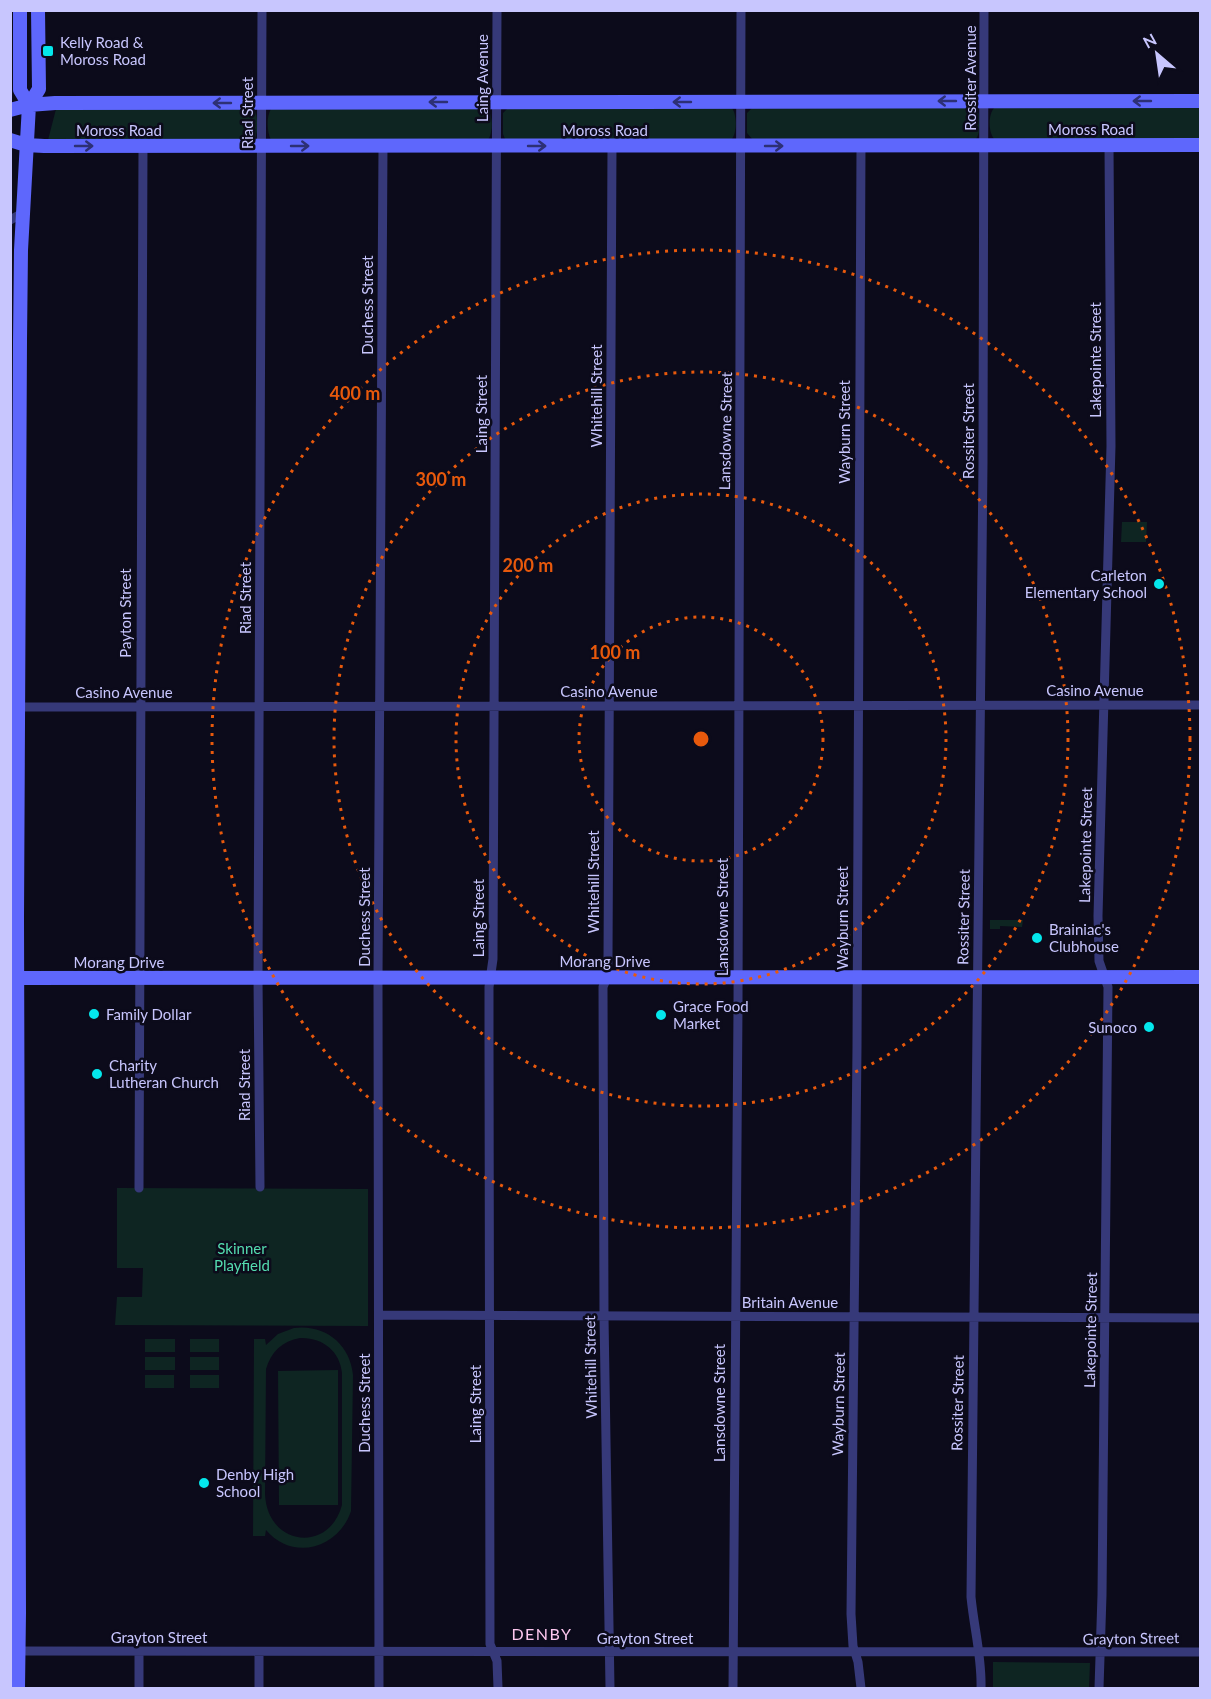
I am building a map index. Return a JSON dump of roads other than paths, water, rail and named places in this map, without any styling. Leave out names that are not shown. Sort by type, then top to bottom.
[{"type":"street","points":[[20,10],[20,90],[29,105]]},
{"type":"street","points":[[18,1689],[14,1651],[14,753],[18,707],[15,626],[15,344],[17,217],[29,105],[39,89],[39,10]]},
{"type":"street","name":"Riad Street","points":[[260,1186],[258,979],[262,10]]},
{"type":"street","name":"Laing Avenue","points":[[497,10],[497,146]]},
{"type":"street","name":"Lansdowne Street","points":[[733,1689],[741,10]]},
{"type":"street","name":"Rossiter Avenue","points":[[984,10],[985,145]]},
{"type":"street","points":[[20,53],[38,53]]},
{"type":"street","name":"Moross Road","points":[[10,110],[29,105],[262,103],[1200,101]]},
{"type":"street","name":"Moross Road","points":[[10,140],[26,145],[143,147],[1200,145]]},
{"type":"street","name":"Rossiter Street","points":[[981,1689],[982,1662],[970,1597],[985,145]]},
{"type":"street","name":"Lakepointe Street","points":[[1099,1689],[1108,987],[1100,961],[1098,916],[1111,446],[1109,145]]},
{"type":"street","name":"Duchess Street","points":[[379,1689],[378,978],[383,146]]},
{"type":"street","name":"Laing Street","points":[[497,146],[493,968],[489,987],[490,1644],[497,1661],[498,1689]]},
{"type":"street","name":"Whitehill Street","points":[[610,1689],[604,1317],[603,987],[607,977],[612,146]]},
{"type":"street","name":"Wayburn Street","points":[[861,146],[851,1614],[853,1646],[858,1662],[861,1689]]},
{"type":"street","name":"Payton Street","points":[[139,1188],[138,978],[143,147]]},
{"type":"street","name":"Casino Avenue","points":[[18,707],[1200,705]]},
{"type":"street","name":"Morang Drive","points":[[14,977],[258,979],[1200,977]]},
{"type":"street","name":"Britain Avenue","points":[[379,1315],[1200,1318]]},
{"type":"street","name":"Grayton Street","points":[[14,1651],[1100,1654],[1200,1652]]},
{"type":"street","points":[[139,1651],[139,1689]]},
{"type":"street","points":[[259,1652],[259,1689]]},
{"type":"place","name":"Kelly Road & Moross Road","points":[[48,51]]},
{"type":"place","name":"Carleton Elementary School","points":[[1159,584]]},
{"type":"place","name":"Brainiac's Clubhouse","points":[[1037,938]]},
{"type":"place","name":"Family Dollar","points":[[94,1014]]},
{"type":"place","name":"Grace Food Market","points":[[661,1015]]},
{"type":"place","name":"Sunoco","points":[[1149,1027]]},
{"type":"place","name":"Charity Lutheran Church","points":[[97,1074]]},
{"type":"place","name":"Denby High School","points":[[204,1483]]},
{"type":"district","name":"DENBY","points":[[542,1633]]},
{"type":"park label","name":"Skinner Playfield","points":[[242,1256]]}]
